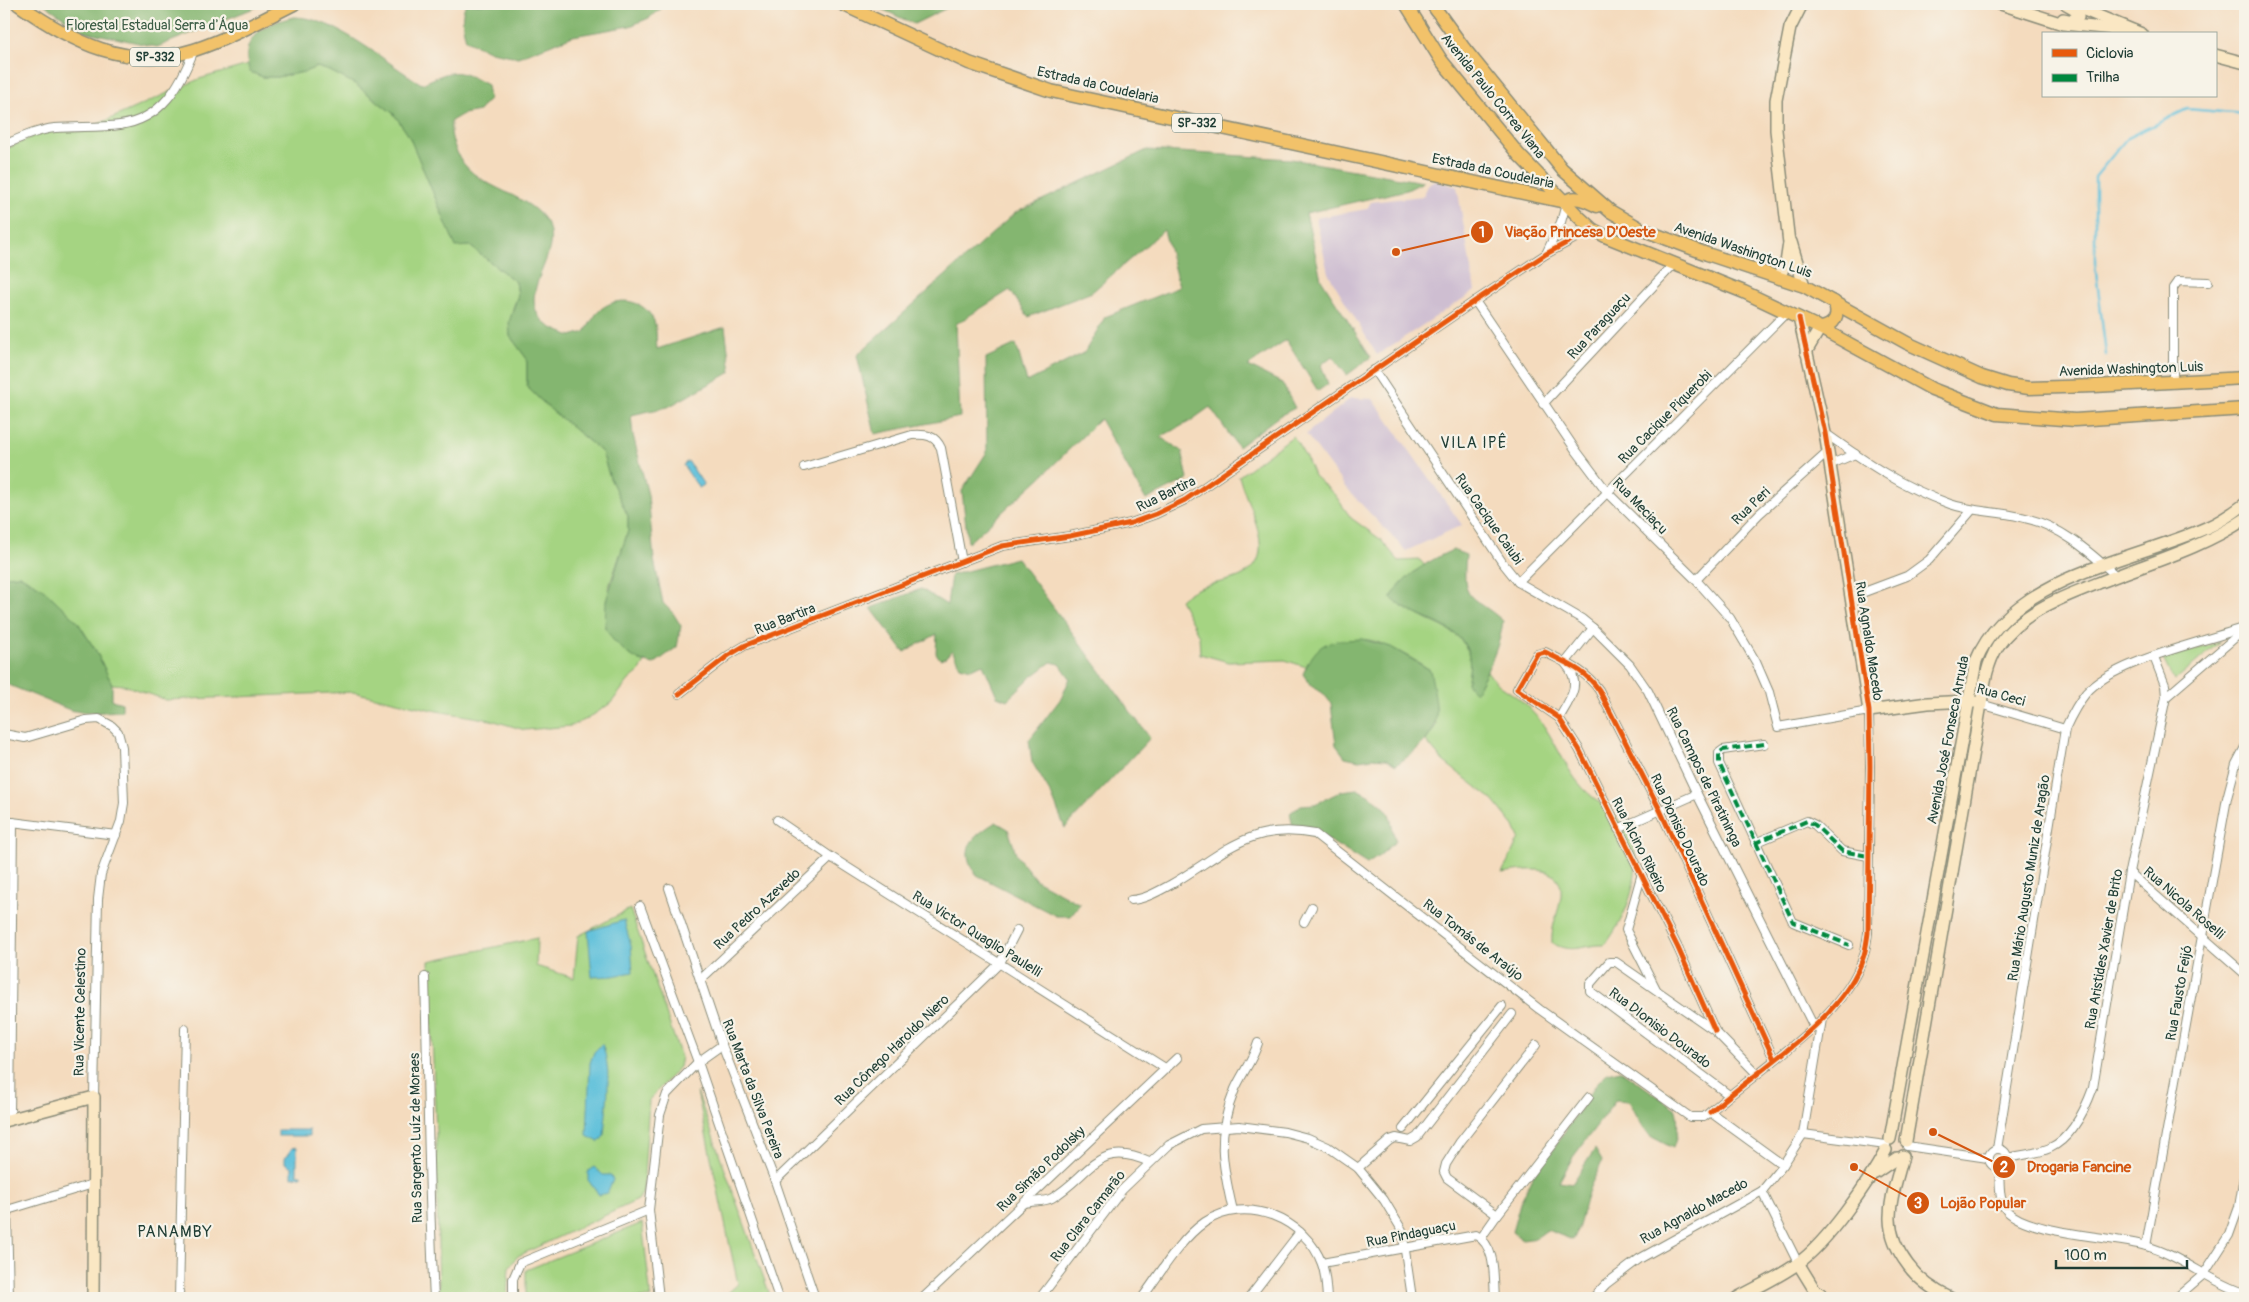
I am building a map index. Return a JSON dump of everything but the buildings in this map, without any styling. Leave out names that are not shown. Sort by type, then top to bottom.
[{"type":"main road","name":"SP-332","points":[[18,4],[46,23],[99,50],[148,57],[166,56],[194,50],[294,4]]},
{"type":"main road","name":"Estrada da Coudelaria","points":[[842,4],[969,63],[1052,91],[1566,203],[1572,199],[1583,199],[1610,211]]},
{"type":"main road","name":"Avenida Paulo Correa Viana","points":[[1406,4],[1441,60],[1519,155],[1566,203]]},
{"type":"main road","name":"Avenida Washington Luis","points":[[1432,4],[1462,47],[1544,148],[1578,184],[1610,211],[1641,229],[1676,243],[1804,286],[1907,343],[1982,377],[2008,385],[2028,388],[2245,378]]},
{"type":"main road","points":[[1778,277],[1788,254],[1788,233],[1776,130],[1776,100],[1790,28],[1802,4]]},
{"type":"main road","points":[[2004,5],[2075,20],[2078,17],[2076,9],[2067,4]]},
{"type":"main road","points":[[2067,4],[2138,32]]},
{"type":"main road","points":[[2004,5],[2063,24],[2138,32]]},
{"type":"main road","points":[[2216,54],[2245,63]]},
{"type":"main road","points":[[1523,193],[1538,190],[1543,179]]},
{"type":"main road","points":[[1566,203],[1592,229],[1627,246],[1744,292],[1820,328],[1916,382],[1960,402],[1997,414],[2075,420],[2245,409]]},
{"type":"main road","points":[[1788,233],[1804,286]]},
{"type":"main road","points":[[1806,352],[1820,328],[1832,325],[1836,319],[1837,308],[1834,302]]},
{"type":"main road","name":"Rua Agnaldo Macedo","points":[[1799,318],[1825,433],[1868,711]]},
{"type":"main road","name":"Avenida José Fonseca Arruda","points":[[1873,1174],[1888,1145],[1976,661],[1998,623],[2021,603],[2053,585],[2204,529],[2245,504]]},
{"type":"main road","name":"Avenida José Fonseca Arruda","points":[[1948,1298],[1928,1286],[1915,1274],[1896,1249],[1890,1233],[1891,1202],[1903,1150],[1987,669],[1997,647],[2009,632],[2031,615],[2060,598],[2186,549],[2225,531],[2245,519]]},
{"type":"main road","name":"Rua Ceci","points":[[1868,711],[1928,703],[1969,701],[1981,704]]},
{"type":"main road","points":[[7,1120],[94,1097]]},
{"type":"main road","name":"Rua Vicente Celestino","points":[[93,1298],[94,1097]]},
{"type":"main road","points":[[1898,1137],[1903,1150],[1888,1154],[1888,1145],[1898,1137]]},
{"type":"main road","points":[[1737,1298],[1798,1263],[1821,1241],[1873,1174],[1903,1150]]},
{"type":"main road","points":[[1798,1263],[1814,1289],[1826,1298]]},
{"type":"street","points":[[4,145],[34,132],[55,128],[120,125],[142,120],[155,113],[168,100],[186,70],[194,50]]},
{"type":"street","points":[[1546,254],[1561,222],[1566,203]]},
{"type":"street","name":"Rua Bartira","points":[[679,694],[729,655],[746,645],[1002,546],[1070,536],[1131,523],[1186,500],[1475,301],[1546,254],[1592,229]]},
{"type":"street","name":"Rua Paraguaçu","points":[[1543,404],[1673,265]]},
{"type":"street","points":[[2173,382],[2173,288],[2178,281],[2208,282]]},
{"type":"street","name":"Rua Meciaçu","points":[[1475,301],[1543,404],[1608,493],[1696,580],[1730,618],[1744,640],[1769,692],[1778,728]]},
{"type":"street","name":"Rua Cacique Piquerobi","points":[[1518,582],[1787,312]]},
{"type":"street","name":"Rua Cacique Caiubi","points":[[1374,370],[1502,562],[1518,582]]},
{"type":"street","points":[[1825,433],[1905,486],[1953,505],[1972,510],[2020,516],[2043,523],[2068,536],[2116,576]]},
{"type":"street","points":[[804,467],[912,435],[924,434],[932,436],[941,448],[962,562]]},
{"type":"street","name":"Rua Peri","points":[[1696,580],[1759,514],[1827,453]]},
{"type":"street","points":[[1829,465],[1855,454]]},
{"type":"street","points":[[1851,596],[1895,582],[1922,565],[1944,544],[1972,510]]},
{"type":"street","name":"Rua Campos de Piratininga","points":[[1518,582],[1582,619],[1593,628],[1630,665],[1648,691],[1697,794],[1814,1027]]},
{"type":"street","points":[[1559,718],[1575,686],[1572,672],[1565,663],[1593,628]]},
{"type":"street","points":[[2154,657],[2245,628]]},
{"type":"street","points":[[2166,697],[2245,628]]},
{"type":"street","name":"Rua Dionisio Dourado","points":[[1516,689],[1537,654],[1545,652],[1578,668],[1589,676],[1599,690],[1660,810],[1774,1059]]},
{"type":"street","name":"Rua Aristides Xavier de Brito","points":[[2007,1158],[2050,1148],[2072,1129],[2085,1110],[2092,1088],[2129,872],[2166,697],[2165,685],[2154,657]]},
{"type":"street","name":"Rua Mário Augusto Muniz de Aragão","points":[[1997,1149],[2066,730],[2074,711],[2087,692],[2104,678],[2132,664],[2154,657]]},
{"type":"street","name":"Rua Alcino Ribeiro","points":[[1516,689],[1559,718],[1579,749],[1642,873],[1715,1031]]},
{"type":"street","name":"Rua Ceci","points":[[1981,704],[2066,730]]},
{"type":"street","name":"Rua Ceci","points":[[1778,728],[1868,711]]},
{"type":"street","name":"Rua Agnaldo Macedo","points":[[1593,1298],[1606,1284],[1639,1259],[1762,1191],[1803,1134],[1822,1019],[1854,976],[1864,956],[1868,933],[1870,766],[1868,711]]},
{"type":"street","name":"Rua Vicente Celestino","points":[[4,734],[25,738],[86,720],[100,719],[107,722],[118,732],[122,747],[124,803],[121,821],[101,874],[98,899],[94,1097]]},
{"type":"street","points":[[1764,744],[1723,750],[1718,757],[1755,843],[1793,922],[1849,945]]},
{"type":"street","name":"Rua Fausto Feijó","points":[[2146,1246],[2227,798],[2236,764],[2245,747]]},
{"type":"street","points":[[1618,829],[1697,794]]},
{"type":"street","name":"Rua Victor Quaglio Paulelli","points":[[776,820],[831,857],[1164,1068]]},
{"type":"street","points":[[4,821],[116,835]]},
{"type":"street","points":[[1755,843],[1807,821],[1815,825],[1842,851],[1868,856]]},
{"type":"street","points":[[7,1120],[8,907],[13,822]]},
{"type":"street","name":"Rua Tomás de Araújo","points":[[1131,900],[1141,899],[1164,888],[1227,848],[1254,836],[1274,830],[1297,830],[1315,834],[1539,1008],[1643,1084],[1690,1116],[1704,1117],[1710,1112]]},
{"type":"street","name":"Rua Pedro Azevedo","points":[[700,980],[831,857]]},
{"type":"street","name":"Rua Nicola Roselli","points":[[2129,872],[2202,934],[2245,974]]},
{"type":"street","points":[[1642,873],[1626,930],[1658,992],[1715,1031],[1756,1073]]},
{"type":"street","name":"Rua Marta da Silva Pereira","points":[[669,888],[722,1045],[775,1181],[815,1298]]},
{"type":"street","points":[[640,906],[698,1062],[779,1298]]},
{"type":"street","points":[[1304,922],[1312,907]]},
{"type":"street","name":"Rua Cônego Haroldo Niero","points":[[775,1181],[1000,963],[1017,930]]},
{"type":"street","name":"Rua DIonisio Dourado","points":[[1658,992],[1613,962],[1609,962],[1589,987],[1590,991],[1729,1095]]},
{"type":"street","name":"Rua Sargento Luíz de Moraes","points":[[424,977],[434,1298]]},
{"type":"street","points":[[1403,1129],[1502,1006]]},
{"type":"street","points":[[1358,1168],[1390,1140],[1396,1138],[1410,1141],[1417,1136],[1512,1014]]},
{"type":"street","points":[[1783,1164],[1710,1112],[1822,1019]]},
{"type":"street","points":[[179,1298],[185,1029]]},
{"type":"street","points":[[1233,1211],[1222,1156],[1223,1128],[1235,1089],[1258,1044]]},
{"type":"street","points":[[659,1298],[649,1210],[662,1104],[667,1094],[698,1062],[722,1045]]},
{"type":"street","points":[[1497,1215],[1447,1178],[1444,1172],[1446,1164],[1460,1142],[1536,1045]]},
{"type":"street","name":"Rua Simão Podolsky","points":[[923,1298],[1025,1203],[1164,1068],[1177,1058]]},
{"type":"street","points":[[1460,1059],[1470,1068]]},
{"type":"street","points":[[1447,1076],[1458,1084]]},
{"type":"street","points":[[1495,1298],[1492,1258],[1488,1246],[1481,1238],[1589,1097]]},
{"type":"street","name":"Rua Clara Camarão","points":[[1040,1298],[1122,1190],[1149,1162],[1169,1145],[1201,1129],[1255,1127],[1308,1138],[1328,1147],[1358,1168],[1395,1216],[1402,1230],[1412,1298]]},
{"type":"street","points":[[1803,1134],[1888,1145]]},
{"type":"street","points":[[1997,1149],[2005,1152],[2007,1158],[2004,1164],[1999,1167],[1993,1166],[1988,1158],[1992,1150],[1997,1149]]},
{"type":"street","points":[[1903,1150],[1988,1158]]},
{"type":"street","points":[[1025,1203],[1051,1199],[1105,1156],[1120,1154],[1149,1162]]},
{"type":"street","points":[[1999,1167],[2002,1201],[2005,1210],[2013,1216],[2029,1224],[2146,1246],[2182,1261],[2204,1274],[2245,1293]]},
{"type":"street","points":[[2176,1298],[2204,1274],[2229,1235],[2239,1207],[2245,1171]]},
{"type":"street","points":[[9,1298],[6,1210],[94,1184]]},
{"type":"street","points":[[1762,1191],[1798,1263]]},
{"type":"street","points":[[513,1298],[513,1279],[520,1263],[649,1210]]},
{"type":"street","points":[[1142,1298],[1191,1233],[1206,1221],[1233,1211],[1253,1210],[1280,1218],[1300,1232],[1322,1263],[1328,1298]]},
{"type":"street","points":[[1249,1298],[1300,1232]]},
{"type":"street","name":"Rua Pindaguaçu","points":[[1322,1263],[1476,1235],[1481,1238]]},
{"type":"shaded area","points":[[1435,180],[1457,187],[1475,291],[1377,355],[1328,273],[1316,218],[1367,209],[1371,202],[1423,196],[1428,184]]},
{"type":"shaded area","points":[[1351,398],[1373,399],[1462,525],[1406,551],[1346,488],[1306,434]]},
{"type":"green space","name":"Florestal Estadual Serra d'Água","points":[[44,4],[264,4],[157,47],[83,31]]},
{"type":"green space","points":[[466,4],[667,4],[649,18],[630,26],[573,36],[518,57],[491,52],[466,40],[463,17]]},
{"type":"green space","points":[[871,4],[955,4],[914,24]]},
{"type":"green space","points":[[294,17],[310,19],[343,33],[422,84],[441,75],[455,72],[487,85],[489,99],[479,111],[463,114],[451,121],[452,140],[463,163],[473,173],[486,182],[525,202],[537,211],[546,222],[550,234],[550,247],[536,286],[534,298],[536,311],[544,322],[571,336],[585,332],[594,317],[601,309],[608,305],[623,301],[631,302],[644,308],[654,321],[657,349],[725,327],[731,372],[668,407],[631,415],[633,435],[648,495],[654,560],[663,603],[673,613],[681,626],[677,647],[654,664],[640,661],[628,654],[613,640],[605,628],[606,601],[628,531],[628,516],[610,478],[602,452],[550,409],[527,387],[527,359],[510,336],[509,322],[518,295],[516,282],[470,246],[456,247],[409,136],[394,114],[355,84],[330,71],[317,67],[304,72],[277,77],[263,77],[250,72],[247,50],[256,34],[273,23]]},
{"type":"green space","points":[[248,65],[250,72],[263,77],[277,77],[304,72],[317,67],[330,71],[355,84],[394,114],[409,136],[456,246],[470,246],[516,282],[518,295],[513,308],[510,336],[527,359],[527,387],[550,409],[602,452],[610,478],[628,516],[628,531],[609,587],[605,627],[640,661],[645,662],[640,671],[629,680],[611,703],[587,719],[571,726],[525,730],[491,720],[437,711],[353,692],[166,700],[124,685],[112,684],[96,651],[77,621],[42,588],[19,575],[4,576],[4,150],[51,128],[81,132],[199,79]]},
{"type":"green space","points":[[1147,150],[1291,159],[1423,182],[1407,190],[1306,213],[1321,279],[1371,357],[1347,375],[1332,356],[1321,365],[1328,384],[1318,391],[1286,340],[1248,366],[1282,383],[1295,408],[1279,416],[1238,447],[1210,407],[1189,422],[1160,437],[1182,451],[1188,479],[1146,500],[1100,419],[1040,478],[968,543],[962,491],[987,452],[986,358],[1016,344],[1027,382],[1084,353],[1105,317],[1179,287],[1164,230],[1092,292],[1028,317],[1010,290],[956,324],[960,417],[875,434],[857,355],[1015,213]]},
{"type":"green space","points":[[1293,436],[1308,461],[1314,476],[1335,495],[1351,518],[1380,539],[1399,561],[1420,560],[1425,566],[1415,571],[1402,607],[1441,626],[1458,637],[1464,643],[1469,660],[1467,683],[1476,692],[1487,671],[1498,684],[1523,702],[1543,725],[1575,779],[1628,832],[1636,860],[1632,891],[1621,920],[1605,945],[1572,949],[1552,943],[1553,927],[1560,902],[1561,889],[1558,880],[1552,874],[1544,871],[1523,870],[1502,873],[1519,838],[1514,826],[1493,800],[1443,761],[1426,741],[1436,725],[1430,670],[1386,645],[1367,640],[1347,644],[1309,660],[1306,667],[1285,660],[1229,662],[1200,654],[1199,636],[1180,600],[1197,589],[1246,573],[1256,563],[1260,550],[1259,536],[1239,476]]},
{"type":"green space","points":[[1453,550],[1466,555],[1465,582],[1471,596],[1503,621],[1489,667],[1475,693],[1467,683],[1470,663],[1466,648],[1458,637],[1391,598],[1410,576],[1436,558]]},
{"type":"green space","points":[[1017,558],[1150,738],[1065,828],[1051,794],[1032,762],[1029,740],[1062,697],[1070,678],[1060,664],[1051,662],[1030,678],[1007,700],[997,696],[983,664],[971,669],[960,666],[952,650],[946,657],[940,659],[936,653],[937,634],[904,652],[871,608],[921,589],[947,605],[951,575]]},
{"type":"green space","points":[[19,575],[42,588],[77,621],[96,651],[112,684],[112,700],[122,703],[122,711],[86,713],[70,710],[4,683],[4,576]]},
{"type":"green space","points":[[1362,639],[1391,647],[1430,670],[1436,703],[1434,725],[1430,735],[1422,744],[1396,765],[1386,759],[1372,758],[1359,760],[1345,757],[1336,745],[1331,703],[1323,693],[1311,686],[1303,674],[1314,654],[1325,644]]},
{"type":"green space","points":[[2220,642],[2174,681],[2163,659]]},
{"type":"green space","points":[[1357,789],[1375,799],[1389,814],[1396,841],[1367,864],[1330,841],[1293,827],[1290,813],[1301,805],[1315,804],[1342,791]]},
{"type":"green space","points":[[996,822],[1008,829],[1017,856],[1036,880],[1080,904],[1070,916],[1056,916],[977,875],[968,858],[970,844]]},
{"type":"green space","points":[[630,909],[681,1057],[679,1067],[649,1100],[643,1192],[638,1200],[518,1256],[509,1267],[507,1298],[439,1298],[436,1132],[429,961],[537,938],[536,966],[574,978],[578,936]]},
{"type":"green space","points":[[1620,1070],[1676,1109],[1678,1129],[1673,1148],[1650,1136],[1629,1101],[1616,1100],[1573,1157],[1559,1182],[1572,1184],[1595,1149],[1602,1161],[1590,1187],[1573,1240],[1547,1230],[1536,1238],[1523,1240],[1512,1232],[1520,1203],[1534,1173],[1545,1161],[1597,1083],[1607,1073]]},
{"type":"green space","points":[[697,1092],[771,1298],[722,1298],[738,1284]]},
{"type":"green space","points":[[642,1223],[651,1298],[526,1298],[526,1270]]},
{"type":"water","points":[[688,461],[704,485],[699,488],[683,465]]},
{"type":"water","points":[[624,920],[631,946],[633,972],[613,976],[592,977],[588,931]]},
{"type":"water","points":[[602,1044],[607,1066],[608,1090],[604,1136],[599,1142],[587,1136],[590,1063],[594,1052]]},
{"type":"water","points":[[278,1130],[309,1130],[309,1136],[278,1136]]},
{"type":"water","points":[[297,1147],[297,1174],[301,1174],[301,1176],[292,1177],[292,1167],[285,1163],[285,1158],[292,1148]]},
{"type":"water","points":[[594,1167],[603,1175],[611,1175],[613,1180],[607,1193],[599,1195],[588,1180],[588,1171]]},
{"type":"waterway","points":[[2106,355],[2095,263],[2095,177],[2127,138],[2187,109],[2245,114]]},
{"type":"marked path","points":[[1764,744],[1723,750],[1719,753],[1719,763],[1793,922],[1849,945]]},
{"type":"marked path","points":[[1755,843],[1807,821],[1815,825],[1842,851],[1868,856]]},
{"type":"cycle path","points":[[679,694],[729,655],[746,645],[1002,546],[1070,536],[1131,523],[1156,514],[1185,500],[1475,301],[1546,254],[1592,229]]},
{"type":"cycle path","points":[[1710,1112],[1798,1041],[1839,1000],[1854,978],[1864,955],[1868,933],[1869,711],[1825,433],[1799,318]]},
{"type":"cycle path","points":[[1715,1031],[1678,948],[1579,749],[1559,718],[1517,689],[1537,654],[1545,652],[1575,668],[1599,690],[1660,810],[1774,1059]]},
{"type":"place","name":"Viação Princesa D'Oeste","points":[[1396,252]]},
{"type":"place","name":"Drogaria Fancine","points":[[1933,1132]]},
{"type":"place","name":"Lojão Popular","points":[[1854,1167]]},
{"type":"district","name":"VILA IPÊ","points":[[1474,443]]},
{"type":"district","name":"PANAMBY","points":[[175,1232]]}]
